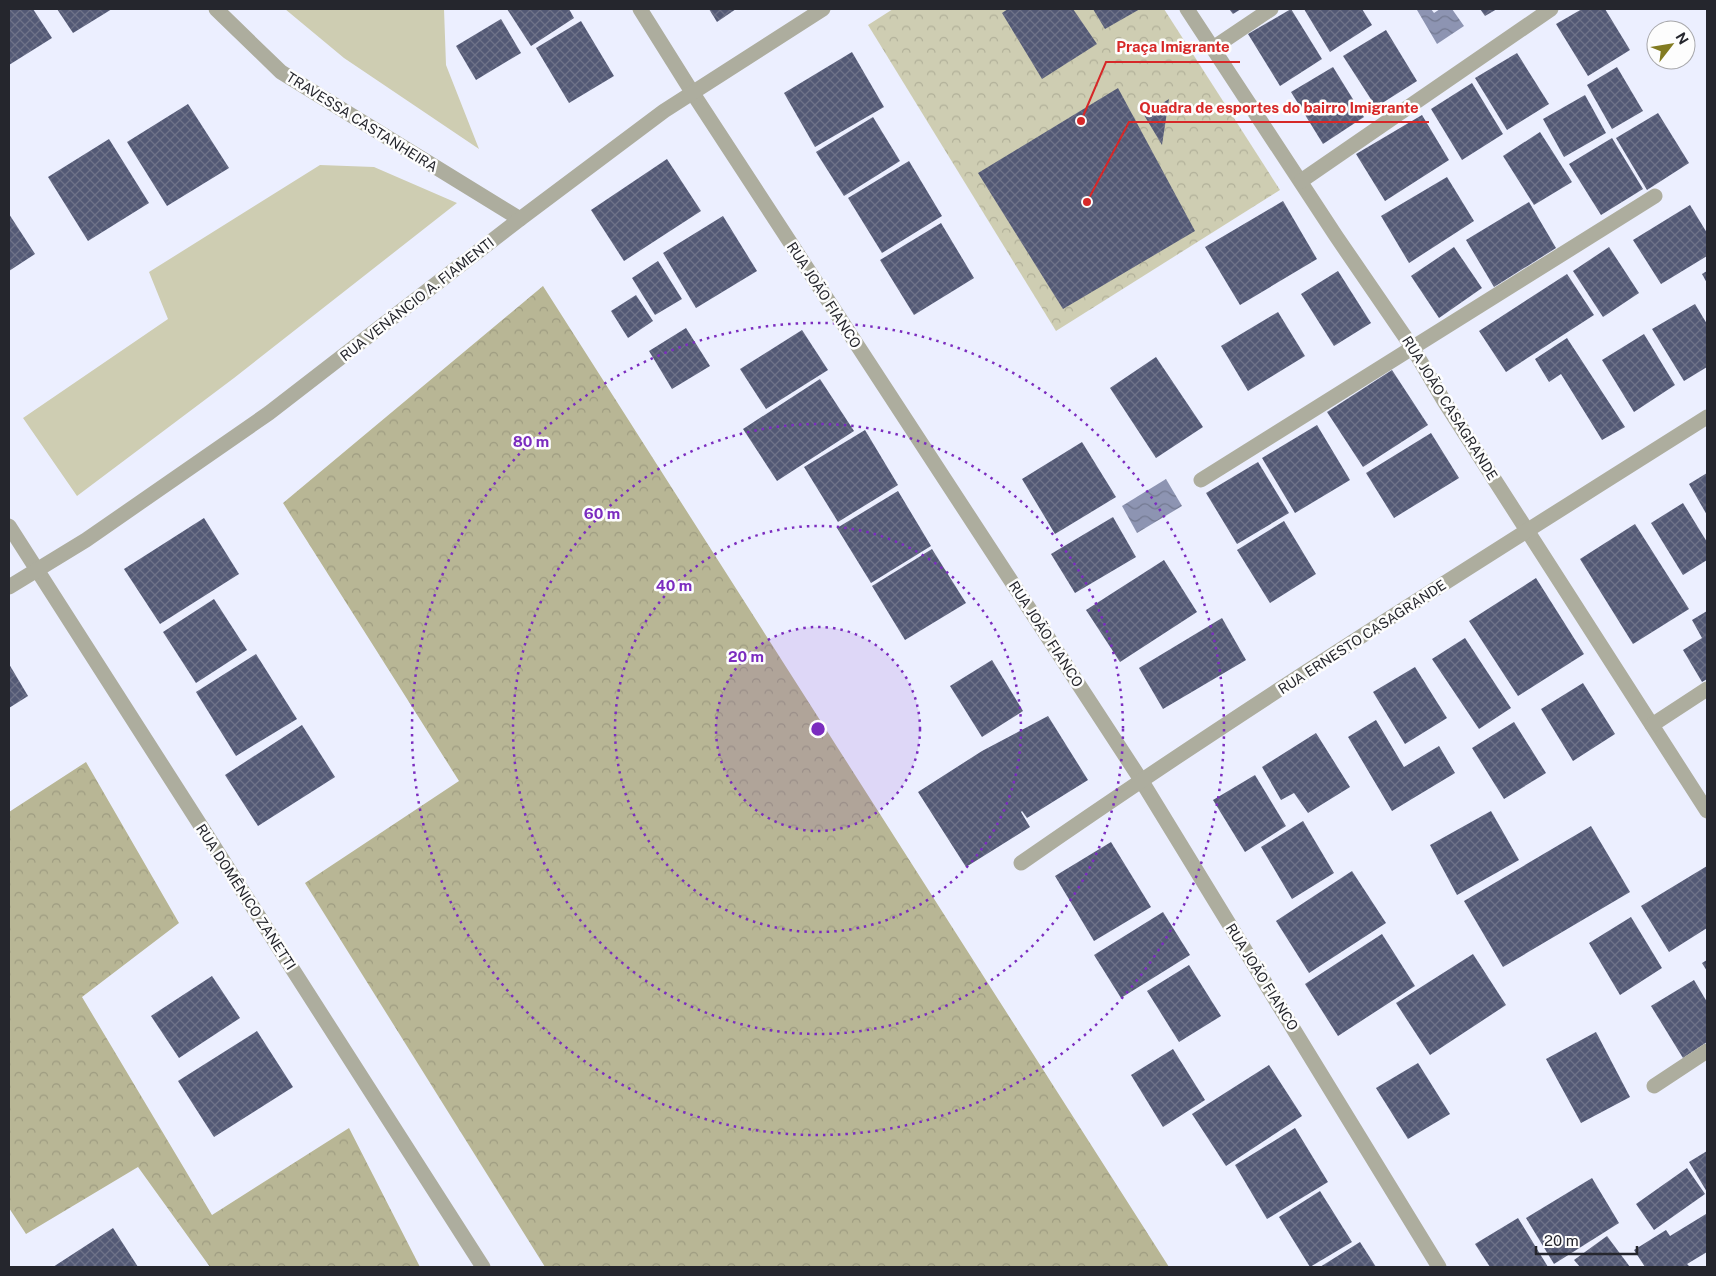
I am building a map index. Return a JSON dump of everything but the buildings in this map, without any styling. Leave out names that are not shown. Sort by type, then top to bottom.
[{"type":"street","name":"TRAVESSA CASTANHEIRA","points":[[216,9],[281,72],[520,219]]},
{"type":"street","name":"RUA JOÃO FIANCO","points":[[640,9],[692,92],[1141,780],[1440,1267]]},
{"type":"street","name":"RUA VENÂNCIO A. FIAMENTI","points":[[9,587],[86,540],[269,413],[520,219],[692,92],[824,9]]},
{"type":"street","name":"RUA JOÃO CASAGRANDE","points":[[1187,9],[1412,347],[1444,401],[1707,811]]},
{"type":"street","points":[[1213,48],[1271,9]]},
{"type":"street","points":[[1301,181],[1551,9]]},
{"type":"street","points":[[1201,480],[1655,196]]},
{"type":"street","name":"RUA ERNESTO CASAGRANDE","points":[[1021,863],[1141,780],[1527,530],[1707,417]]},
{"type":"street","name":"RUA DOMÊNICO ZANETTI","points":[[9,526],[483,1267]]},
{"type":"street","points":[[1652,725],[1707,689]]},
{"type":"street","points":[[1654,1086],[1707,1052]]},
{"type":"green space","points":[[285,9],[444,9],[446,65],[479,149],[344,58]]},
{"type":"green space","points":[[893,9],[1164,9],[1280,190],[1056,331],[868,25]]},
{"type":"green space","points":[[320,165],[374,167],[457,203],[234,378],[77,496],[23,418],[168,319],[149,272]]},
{"type":"green space","points":[[543,286],[1169,1267],[545,1267],[305,883],[459,781],[283,503]]},
{"type":"green space","points":[[86,762],[179,923],[82,997],[212,1215],[349,1128],[420,1267],[210,1267],[138,1167],[26,1234],[9,1208],[9,812]]},
{"type":"water","points":[[1418,9],[1431,9],[1434,13],[1440,9],[1452,9],[1464,26],[1437,44]]},
{"type":"water","points":[[1166,479],[1182,506],[1137,533],[1122,506]]},
{"type":"place","name":"Praça Imigrante","points":[[1081,121]]},
{"type":"place","name":"Quadra de esportes do bairro Imigrante","points":[[1087,202]]}]
